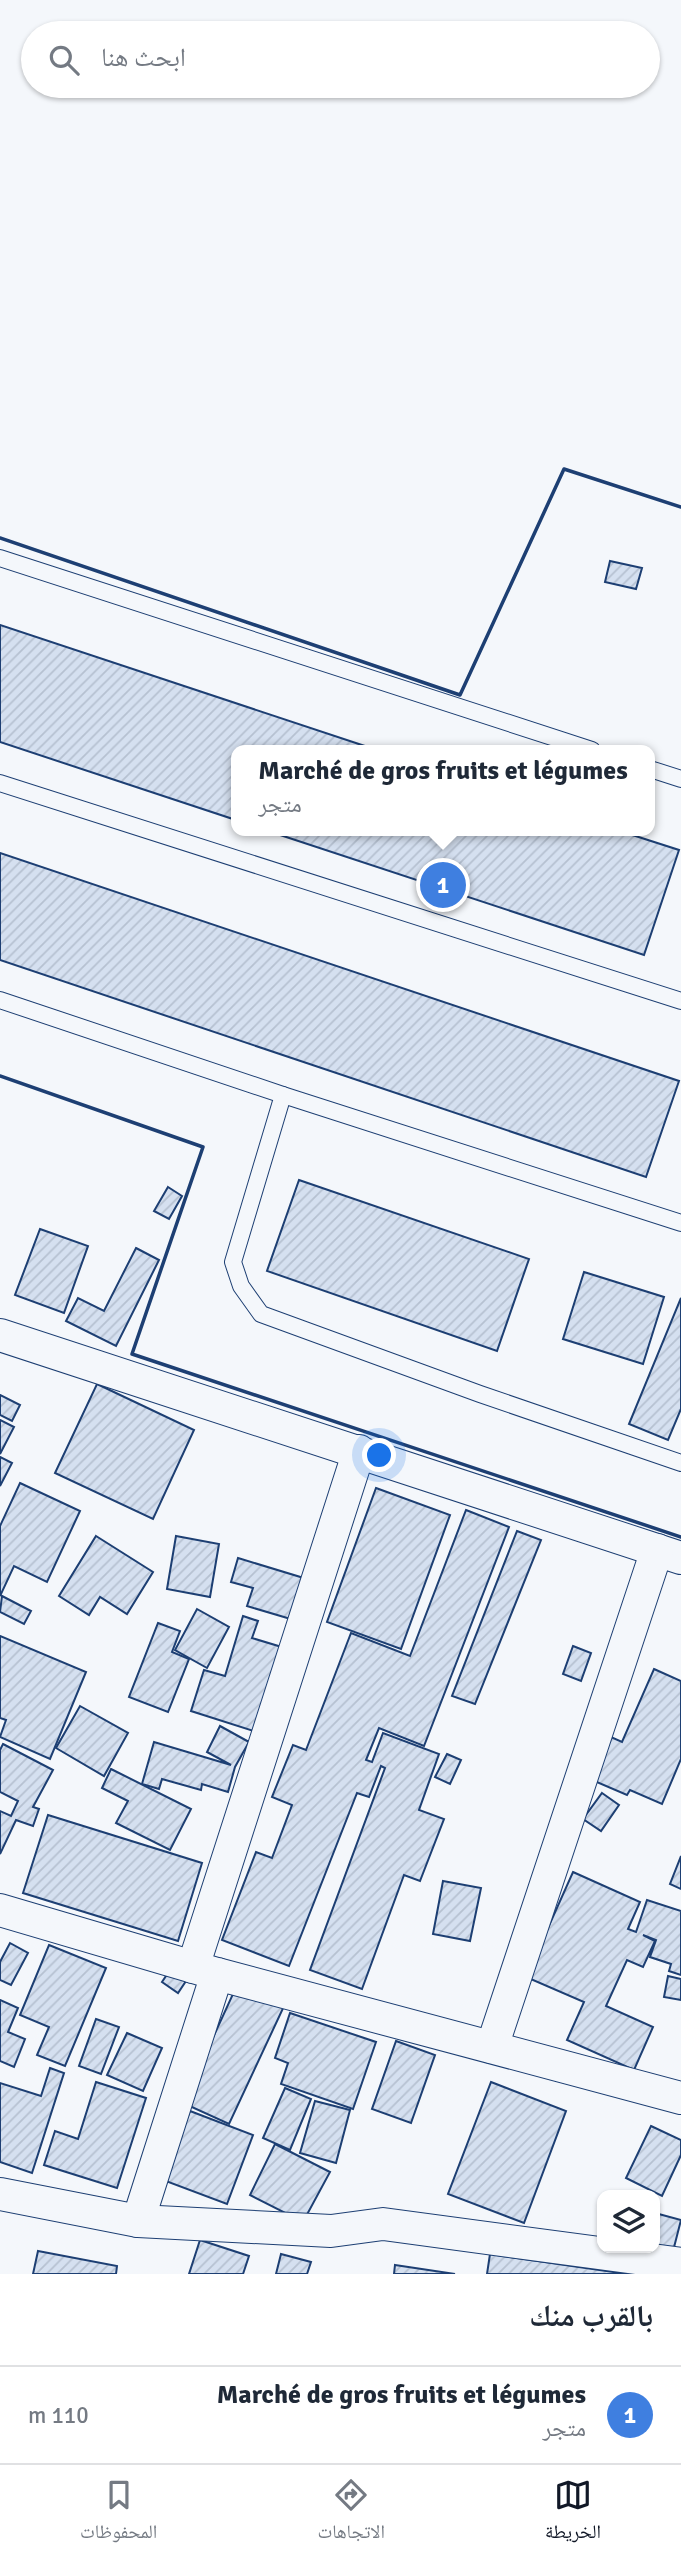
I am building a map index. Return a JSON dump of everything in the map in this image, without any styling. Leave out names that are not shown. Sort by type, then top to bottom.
[{"type":"street","points":[[0,1335],[669,1554],[492,2047]]},
{"type":"street","points":[[138,2221],[205,1971],[359,1451]]},
{"type":"street","points":[[0,1910],[205,1971],[681,2098]]},
{"type":"street","points":[[0,2194],[138,2221],[331,2231],[383,2224],[681,2264]]},
{"type":"lane","points":[[0,558],[577,745]]},
{"type":"lane","points":[[655,771],[681,779]]},
{"type":"lane","points":[[0,783],[681,1001]]},
{"type":"lane","points":[[0,1000],[283,1095],[681,1223]]},
{"type":"lane","points":[[283,1095],[233,1262],[240,1286],[261,1314],[480,1394],[681,1463]]},
{"type":"building","points":[[610,561],[642,568],[636,589],[605,582]]},
{"type":"building","points":[[0,625],[362,745],[231,745],[231,818],[0,742]]},
{"type":"building","points":[[283,836],[636,836],[679,850],[644,955]]},
{"type":"building","points":[[0,853],[679,1081],[646,1177],[0,960]]},
{"type":"building","points":[[299,1180],[529,1259],[497,1351],[267,1271]]},
{"type":"building","points":[[168,1187],[182,1196],[169,1219],[154,1211]]},
{"type":"building","points":[[40,1229],[88,1246],[64,1313],[15,1295]]},
{"type":"building","points":[[136,1248],[159,1260],[116,1346],[66,1321],[78,1298],[104,1311]]},
{"type":"building","points":[[584,1272],[664,1297],[643,1364],[563,1339]]},
{"type":"building","points":[[681,1298],[681,1409],[668,1440],[629,1424]]},
{"type":"building","points":[[97,1384],[194,1430],[153,1519],[55,1473]]},
{"type":"building","points":[[0,1395],[20,1405],[12,1421],[0,1415]]},
{"type":"building","points":[[0,1420],[14,1427],[0,1454]]},
{"type":"building","points":[[0,1457],[12,1463],[0,1486]]},
{"type":"building","points":[[20,1483],[80,1511],[47,1582],[14,1566],[0,1596],[0,1526]]},
{"type":"building","points":[[376,1488],[450,1515],[401,1649],[327,1622]]},
{"type":"building","points":[[466,1510],[509,1527],[424,1746],[379,1728],[366,1760],[372,1762],[383,1733],[439,1754],[419,1810],[444,1819],[420,1881],[404,1875],[362,1989],[310,1970],[385,1768],[381,1766],[369,1797],[357,1793],[289,1966],[222,1940],[256,1852],[272,1858],[292,1805],[272,1797],[293,1745],[306,1750],[351,1633],[410,1656]]},
{"type":"building","points":[[517,1531],[541,1540],[475,1704],[452,1696]]},
{"type":"building","points":[[96,1536],[153,1572],[127,1614],[100,1597],[89,1615],[59,1596]]},
{"type":"building","points":[[176,1536],[219,1544],[210,1597],[167,1589]]},
{"type":"building","points":[[238,1558],[307,1579],[294,1620],[247,1606],[253,1588],[231,1582]]},
{"type":"building","points":[[2,1596],[31,1611],[24,1624],[0,1612]]},
{"type":"building","points":[[197,1609],[229,1627],[207,1668],[175,1650]]},
{"type":"building","points":[[243,1616],[258,1621],[252,1638],[285,1648],[257,1732],[191,1711],[204,1670],[225,1676]]},
{"type":"building","points":[[158,1623],[180,1631],[172,1652],[189,1659],[168,1712],[129,1697]]},
{"type":"building","points":[[0,1636],[86,1672],[50,1759],[0,1737],[6,1720],[0,1718]]},
{"type":"building","points":[[573,1646],[591,1653],[581,1681],[563,1674]]},
{"type":"building","points":[[654,1669],[681,1681],[681,1759],[662,1804],[630,1790],[627,1795],[592,1780],[611,1737],[622,1742]]},
{"type":"building","points":[[80,1706],[128,1733],[104,1776],[56,1748]]},
{"type":"building","points":[[220,1726],[249,1742],[235,1767],[228,1792],[202,1784],[201,1790],[162,1779],[159,1789],[142,1784],[154,1742],[231,1765],[207,1752]]},
{"type":"building","points":[[3,1744],[53,1770],[33,1807],[39,1809],[33,1826],[16,1820],[0,1854],[0,1811],[11,1816],[18,1801],[0,1792],[0,1750]]},
{"type":"building","points":[[447,1754],[461,1760],[450,1784],[435,1777]]},
{"type":"building","points":[[111,1769],[191,1809],[170,1850],[116,1823],[128,1801],[102,1788]]},
{"type":"building","points":[[602,1793],[619,1805],[601,1831],[583,1819]]},
{"type":"building","points":[[48,1815],[202,1863],[178,1941],[23,1893]]},
{"type":"building","points":[[681,1856],[681,1889],[670,1884]]},
{"type":"building","points":[[573,1872],[640,1902],[628,1929],[636,1932],[647,1900],[681,1911],[681,1975],[669,1971],[671,1964],[650,1957],[656,1940],[643,1935],[655,1941],[643,1967],[627,1960],[606,2006],[653,2027],[634,2070],[567,2040],[584,2002],[526,1977]]},
{"type":"building","points":[[443,1881],[481,1888],[470,1941],[433,1934]]},
{"type":"building","points":[[10,1943],[28,1953],[11,1985],[0,1980],[0,1962]]},
{"type":"building","points":[[49,1945],[106,1968],[65,2066],[37,2055],[49,2027],[20,2015]]},
{"type":"building","points":[[172,1967],[188,1978],[178,1993],[162,1982]]},
{"type":"building","points":[[668,1976],[681,1979],[681,2000],[664,1997]]},
{"type":"building","points":[[238,1983],[285,2004],[229,2124],[183,2103]]},
{"type":"building","points":[[0,2000],[18,2008],[8,2032],[25,2039],[14,2067],[0,2061]]},
{"type":"building","points":[[290,2013],[376,2042],[353,2109],[281,2084],[288,2063],[275,2058]]},
{"type":"building","points":[[96,2019],[119,2027],[101,2074],[79,2066]]},
{"type":"building","points":[[127,2033],[162,2048],[143,2091],[107,2075]]},
{"type":"building","points":[[396,2041],[435,2055],[411,2123],[372,2109]]},
{"type":"building","points":[[50,2068],[64,2073],[32,2173],[0,2162],[0,2083],[41,2096]]},
{"type":"building","points":[[96,2082],[146,2098],[117,2188],[44,2165],[55,2131],[78,2139]]},
{"type":"building","points":[[491,2082],[566,2111],[524,2223],[448,2194]]},
{"type":"building","points":[[285,2088],[311,2099],[290,2150],[263,2138]]},
{"type":"building","points":[[315,2101],[350,2110],[336,2163],[300,2153]]},
{"type":"building","points":[[190,2111],[253,2135],[227,2204],[163,2180]]},
{"type":"building","points":[[651,2126],[681,2140],[681,2155],[662,2196],[660,2190],[650,2190],[626,2178]]},
{"type":"building","points":[[275,2144],[330,2172],[303,2222],[250,2195]]},
{"type":"building","points":[[660,2214],[681,2220],[671,2259],[660,2251]]},
{"type":"building","points":[[200,2240],[249,2256],[243,2274],[189,2274]]},
{"type":"building","points":[[38,2251],[117,2266],[116,2274],[33,2274]]},
{"type":"building","points":[[281,2254],[311,2262],[307,2274],[276,2274]]},
{"type":"building","points":[[490,2254],[627,2274],[487,2274]]},
{"type":"building","points":[[395,2265],[455,2274],[394,2274]]},
{"type":"wall","points":[[0,538],[460,695],[564,469],[681,507]]},
{"type":"wall","points":[[0,1076],[203,1147],[132,1354],[681,1537]]},
{"type":"place","name":"Marché de gros fruits et légumes","points":[[443,885]]}]
